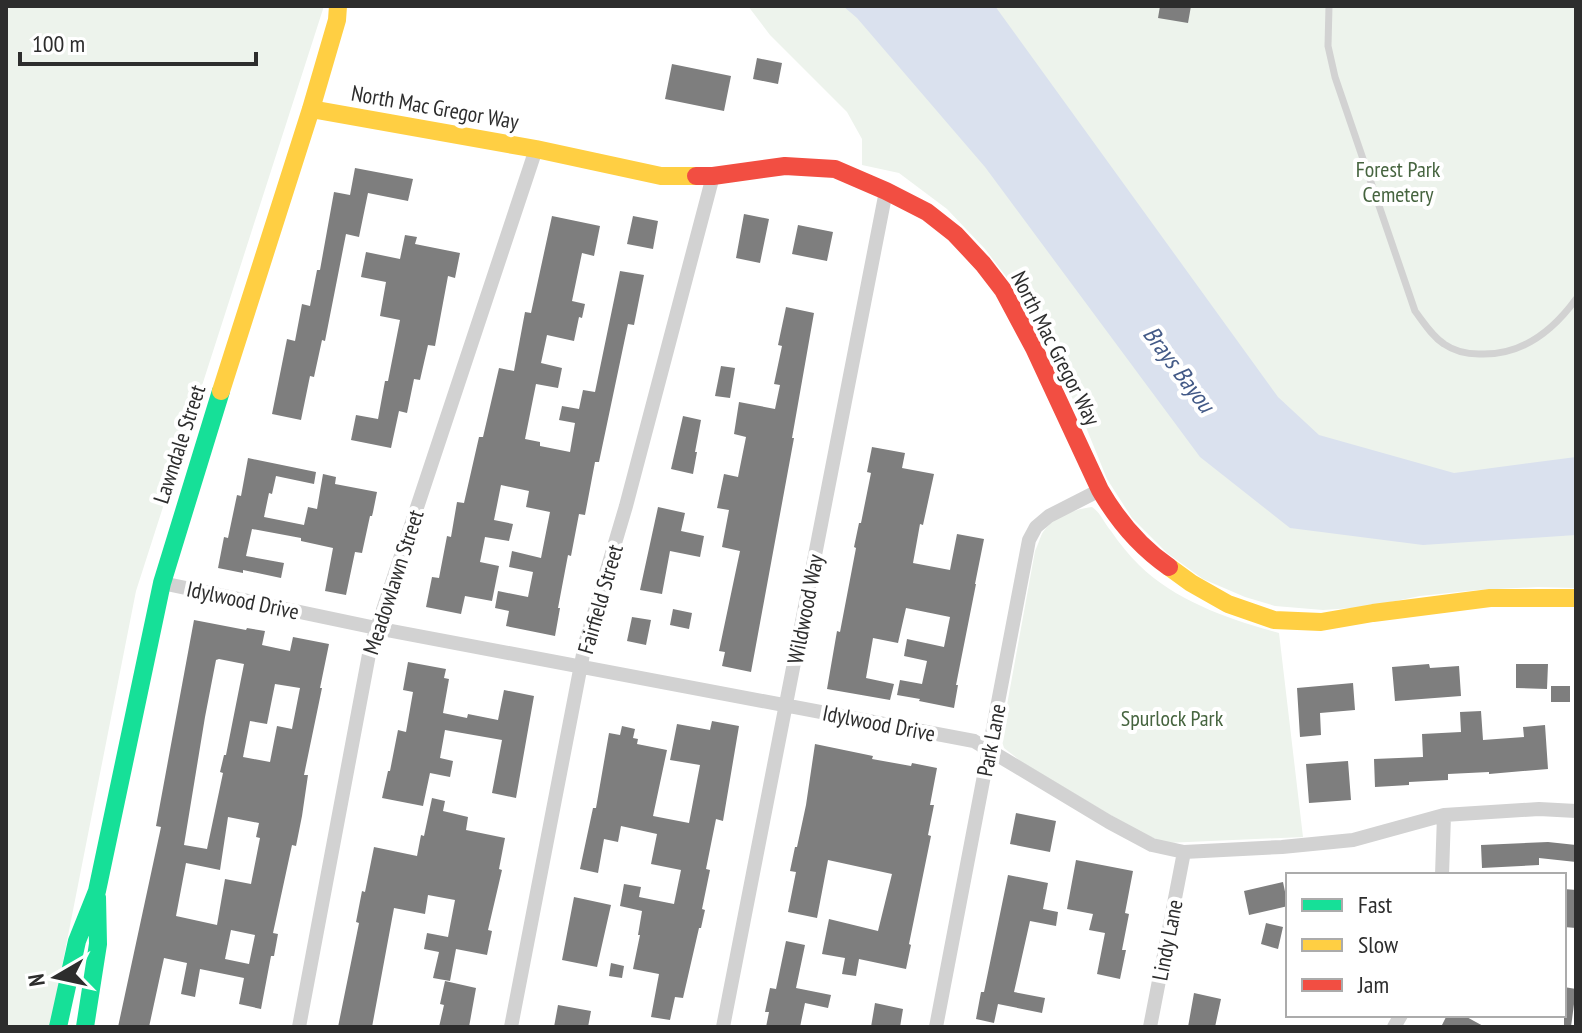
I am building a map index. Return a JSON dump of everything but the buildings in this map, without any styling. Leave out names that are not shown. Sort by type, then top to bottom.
[{"type":"street","name":"Lawndale Street","points":[[59,1024],[77,941],[97,891],[162,583],[176,532],[341,11]]},
{"type":"street","name":"North Mac Gregor Way","points":[[311,109],[536,149],[661,176],[713,176],[785,166],[835,169],[927,212],[955,234],[983,264],[1003,290],[1034,348],[1112,511],[1152,555],[1191,583],[1228,604],[1274,620],[1321,622],[1490,598],[1576,598]]},
{"type":"street","name":"Meadowlawn Street","points":[[299,1027],[376,628],[536,149]]},
{"type":"street","name":"Fairfield Street","points":[[511,1027],[585,644],[626,506],[713,176]]},
{"type":"street","name":"Wildwood Way","points":[[723,1027],[886,191]]},
{"type":"street","name":"Park Lane","points":[[936,1027],[1029,540],[1036,527],[1049,516],[1100,490]]},
{"type":"street","name":"Idylwood Drive","points":[[162,583],[376,628],[974,741],[1152,845],[1184,852],[1353,840],[1444,815],[1539,809],[1576,811]]},
{"type":"street","points":[[1442,873],[1444,815]]},
{"type":"street","name":"Lindy Lane","points":[[1150,1027],[1184,852]]},
{"type":"street","name":"Lawndale Street","points":[[85,1026],[98,944],[97,891]]},
{"type":"street","points":[[59,1024],[85,1026]]},
{"type":"lane","points":[[1329,6],[1328,46],[1335,77],[1415,311],[1428,329],[1445,345],[1467,354],[1489,355],[1512,351],[1534,341],[1555,325],[1576,299]]},
{"type":"green space","points":[[6,6],[324,6],[136,591],[50,1027],[6,1027]]},
{"type":"green space","name":"Forest Park Cemetery","points":[[748,6],[1576,6],[1576,588],[1477,590],[1420,596],[1366,607],[1323,610],[1275,606],[1203,579],[1167,553],[1132,518],[1107,479],[1081,415],[1017,291],[985,249],[947,209],[899,173],[862,165],[862,139],[847,112],[770,35]]},
{"type":"green space","name":"Spurlock Park","points":[[1092,507],[1135,561],[1170,589],[1204,608],[1279,633],[1303,837],[1166,843],[1141,833],[1023,763],[1004,748],[1001,738],[1035,551],[1043,532],[1052,522]]},
{"type":"water","name":"Brays Bayou","points":[[843,6],[995,6],[1278,397],[1319,435],[1454,473],[1576,457],[1576,535],[1423,545],[1290,528],[1200,457],[985,167],[857,18]]},
{"type":"traffic: fast","points":[[58,1027],[77,941],[97,891],[162,583],[221,391]]},
{"type":"traffic: fast","points":[[85,1027],[98,944],[97,897]]},
{"type":"traffic: slow","points":[[221,391],[311,109],[337,20],[338,6]]},
{"type":"traffic: slow","points":[[311,109],[536,149],[661,176],[696,176]]},
{"type":"traffic: slow","points":[[1169,567],[1228,604],[1274,620],[1321,622],[1490,598],[1576,598]]},
{"type":"traffic: jam","points":[[696,176],[785,166],[835,169],[927,212],[955,234],[1003,290],[1107,501],[1139,542],[1169,567]]}]
